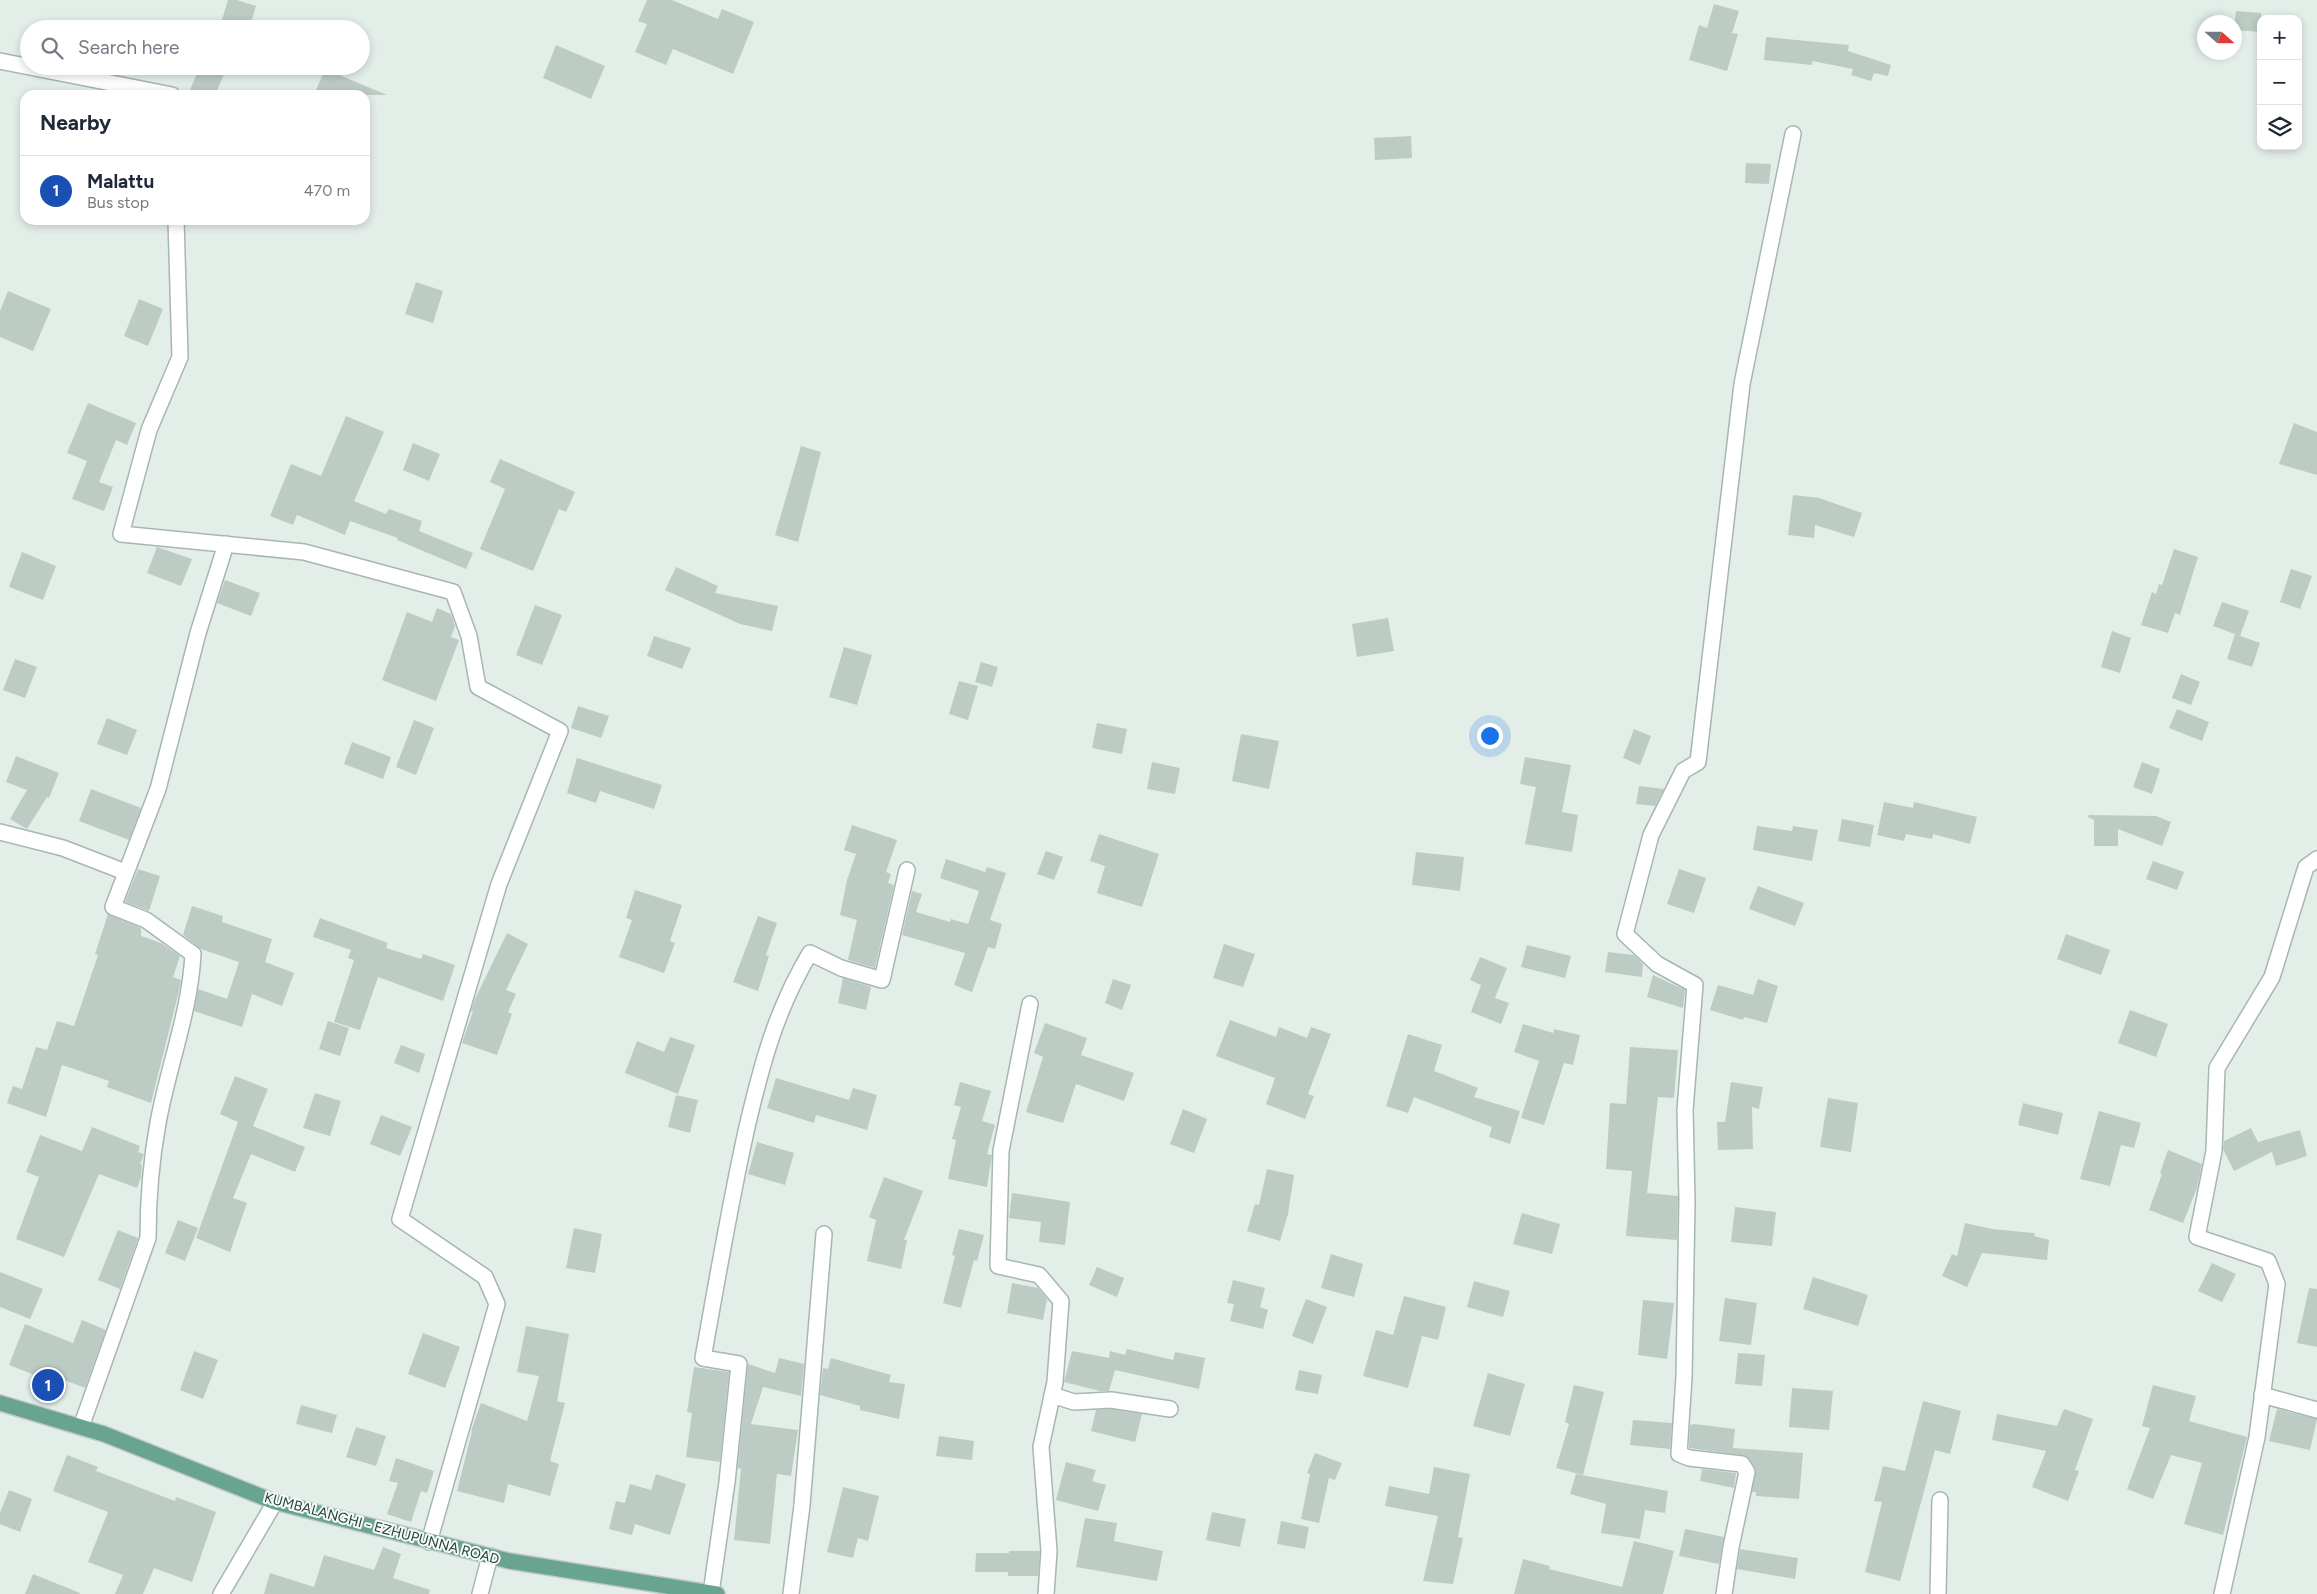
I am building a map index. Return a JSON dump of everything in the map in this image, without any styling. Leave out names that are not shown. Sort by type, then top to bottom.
[{"type":"main road","name":"KUMBALANGHI - EZHUPUNNA ROAD","points":[[0,1402],[81,1427],[275,1502],[490,1556],[668,1590],[714,1594]]},
{"type":"street","points":[[0,61],[20,65]]},
{"type":"street","points":[[71,75],[147,90]]},
{"type":"street","points":[[1724,1594],[1731,1547],[1747,1472],[1742,1464],[1689,1458],[1679,1454],[1684,1377],[1687,1210],[1685,1110],[1694,985],[1657,964],[1625,934],[1651,836],[1683,772],[1698,762],[1742,384],[1793,134]]},
{"type":"street","points":[[176,225],[180,357],[149,430],[121,534],[304,552],[453,592],[469,636],[478,687],[560,731],[499,884],[400,1219],[484,1277],[498,1304],[430,1542]]},
{"type":"street","points":[[81,1427],[148,1238],[148,1208],[158,1123],[192,980],[193,954],[146,920],[113,907],[158,789],[198,633],[226,544]]},
{"type":"street","points":[[0,832],[63,848],[125,872]]},
{"type":"street","points":[[2222,1594],[2257,1437],[2277,1284],[2268,1261],[2196,1237],[2214,1152],[2217,1068],[2272,977],[2306,867],[2317,859]]},
{"type":"street","points":[[714,1594],[739,1364],[703,1358],[735,1180],[765,1051],[791,984],[810,953],[841,968],[882,980],[907,870]]},
{"type":"street","points":[[1030,1004],[1001,1151],[998,1266],[1039,1275],[1061,1301],[1052,1395],[1041,1447],[1049,1551],[1046,1594]]},
{"type":"street","points":[[791,1594],[803,1495],[824,1234]]},
{"type":"street","points":[[1052,1395],[1074,1402],[1111,1400],[1170,1409]]},
{"type":"street","points":[[2262,1395],[2317,1410]]},
{"type":"street","points":[[1938,1594],[1940,1500]]},
{"type":"street","points":[[221,1594],[275,1502]]},
{"type":"street","points":[[480,1594],[490,1556]]},
{"type":"building","points":[[228,0],[237,0],[256,6],[252,20],[222,20]]},
{"type":"building","points":[[647,0],[672,0],[718,19],[722,9],[754,22],[733,74],[673,49],[666,65],[635,52],[647,24],[638,21]]},
{"type":"building","points":[[1714,4],[1739,11],[1732,33],[1738,34],[1727,71],[1689,60],[1699,25],[1707,28]]},
{"type":"building","points":[[2236,11],[2261,13],[2261,15],[2257,15],[2257,32],[2242,31],[2242,15],[2236,15]]},
{"type":"building","points":[[1766,37],[1849,45],[1848,51],[1891,65],[1888,76],[1874,73],[1871,81],[1851,75],[1853,69],[1812,61],[1812,65],[1764,60]]},
{"type":"building","points":[[556,45],[605,66],[591,99],[543,78]]},
{"type":"building","points":[[196,75],[224,75],[217,90],[190,90]]},
{"type":"building","points":[[322,75],[339,75],[387,95],[370,95],[370,90],[316,90]]},
{"type":"building","points":[[1411,136],[1412,158],[1375,160],[1374,138]]},
{"type":"building","points":[[1746,163],[1771,164],[1769,184],[1745,183]]},
{"type":"building","points":[[416,282],[443,291],[433,323],[405,314]]},
{"type":"building","points":[[8,291],[51,309],[33,351],[0,337],[0,311]]},
{"type":"building","points":[[139,299],[163,309],[148,346],[124,336]]},
{"type":"building","points":[[88,403],[136,423],[127,445],[116,440],[99,482],[113,487],[104,511],[72,499],[87,461],[67,453]]},
{"type":"building","points":[[346,416],[384,432],[354,501],[386,514],[389,509],[422,521],[419,531],[473,553],[466,569],[397,540],[398,538],[350,521],[345,535],[297,515],[293,525],[270,516],[291,464],[321,476]]},
{"type":"building","points":[[2294,423],[2317,432],[2317,475],[2279,464]]},
{"type":"building","points":[[413,443],[440,454],[429,481],[403,470]]},
{"type":"building","points":[[801,446],[821,452],[798,542],[775,535]]},
{"type":"building","points":[[500,459],[575,492],[566,512],[559,509],[533,571],[480,549],[505,489],[490,482]]},
{"type":"building","points":[[1793,495],[1819,498],[1862,513],[1854,537],[1815,525],[1814,538],[1788,535]]},
{"type":"building","points":[[157,547],[192,559],[181,586],[147,573]]},
{"type":"building","points":[[2174,549],[2198,557],[2180,615],[2175,613],[2168,633],[2141,625],[2152,592],[2156,594],[2159,584],[2162,585]]},
{"type":"building","points":[[22,552],[56,566],[43,600],[9,587]]},
{"type":"building","points":[[676,567],[718,586],[715,593],[778,606],[772,631],[740,624],[665,590]]},
{"type":"building","points":[[2291,569],[2312,576],[2300,609],[2280,602]]},
{"type":"building","points":[[225,580],[260,593],[251,616],[217,603]]},
{"type":"building","points":[[2222,602],[2249,611],[2240,636],[2213,626]]},
{"type":"building","points":[[535,605],[562,615],[542,665],[516,655]]},
{"type":"building","points":[[437,608],[451,614],[455,626],[451,637],[459,640],[436,701],[382,680],[407,612],[432,622]]},
{"type":"building","points":[[1388,618],[1394,651],[1357,657],[1352,624]]},
{"type":"building","points":[[2112,631],[2131,638],[2120,673],[2101,667]]},
{"type":"building","points":[[2235,634],[2260,643],[2252,667],[2227,659]]},
{"type":"building","points":[[654,636],[691,648],[682,669],[647,656]]},
{"type":"building","points":[[844,647],[872,655],[857,705],[829,697]]},
{"type":"building","points":[[15,659],[37,667],[25,698],[3,690]]},
{"type":"building","points":[[981,662],[998,667],[992,687],[975,682]]},
{"type":"building","points":[[2181,674],[2200,682],[2191,705],[2172,698]]},
{"type":"building","points":[[959,681],[978,686],[968,720],[949,714]]},
{"type":"building","points":[[578,706],[609,716],[601,738],[571,728]]},
{"type":"building","points":[[2177,709],[2209,722],[2202,741],[2169,728]]},
{"type":"building","points":[[107,718],[137,730],[127,755],[97,744]]},
{"type":"building","points":[[414,720],[434,728],[416,775],[396,767]]},
{"type":"building","points":[[1097,723],[1127,729],[1122,754],[1092,748]]},
{"type":"building","points":[[1634,729],[1651,736],[1640,765],[1623,758]]},
{"type":"building","points":[[1241,734],[1279,741],[1269,789],[1232,781]]},
{"type":"building","points":[[352,742],[391,757],[383,779],[344,764]]},
{"type":"building","points":[[16,756],[59,773],[49,798],[47,797],[27,829],[10,819],[27,790],[6,782]]},
{"type":"building","points":[[1525,757],[1571,765],[1562,812],[1578,815],[1572,852],[1525,844],[1536,787],[1520,784]]},
{"type":"building","points":[[577,758],[662,785],[654,809],[600,791],[596,803],[567,793]]},
{"type":"building","points":[[1152,762],[1180,768],[1175,794],[1147,789]]},
{"type":"building","points":[[2142,762],[2160,769],[2152,794],[2133,787]]},
{"type":"building","points":[[1639,786],[1664,789],[1655,806],[1636,804]]},
{"type":"building","points":[[91,789],[141,808],[129,840],[79,821]]},
{"type":"building","points":[[1884,802],[1913,808],[1914,802],[1977,817],[1970,844],[1933,834],[1932,839],[1906,834],[1904,841],[1877,835]]},
{"type":"building","points":[[2089,815],[2156,816],[2171,822],[2162,846],[2118,829],[2118,846],[2094,846],[2094,820],[2088,817]]},
{"type":"building","points":[[1842,819],[1874,825],[1870,847],[1838,841]]},
{"type":"building","points":[[852,825],[897,840],[886,872],[891,874],[888,883],[894,885],[875,968],[848,960],[857,920],[840,915],[847,880],[856,854],[844,850]]},
{"type":"building","points":[[1757,826],[1792,831],[1793,826],[1818,830],[1812,861],[1753,850]]},
{"type":"building","points":[[1099,834],[1159,854],[1142,907],[1097,893],[1105,866],[1090,861]]},
{"type":"building","points":[[1046,851],[1063,857],[1054,880],[1037,874]]},
{"type":"building","points":[[1416,852],[1464,857],[1460,891],[1412,885]]},
{"type":"building","points":[[946,859],[985,872],[987,867],[1006,873],[990,920],[1002,924],[995,949],[988,947],[972,992],[954,985],[965,953],[902,935],[912,891],[922,894],[916,912],[950,922],[951,919],[968,924],[979,891],[940,878]]},
{"type":"building","points":[[2153,861],[2184,872],[2177,890],[2146,879]]},
{"type":"building","points":[[138,869],[160,876],[149,911],[125,902]]},
{"type":"building","points":[[1679,869],[1706,878],[1694,913],[1667,904]]},
{"type":"building","points":[[1758,886],[1804,903],[1795,926],[1749,909]]},
{"type":"building","points":[[635,890],[682,905],[670,941],[675,943],[664,973],[619,957],[632,920],[626,918]]},
{"type":"building","points":[[192,906],[223,916],[222,922],[272,939],[265,962],[294,973],[282,1006],[252,994],[242,1027],[194,1011],[198,989],[227,999],[239,962],[201,949],[183,935]]},
{"type":"building","points":[[108,914],[141,928],[141,936],[161,943],[180,956],[173,977],[181,980],[151,1103],[107,1087],[109,1081],[62,1065],[46,1117],[7,1103],[13,1086],[22,1089],[36,1047],[47,1050],[57,1021],[74,1026],[98,955],[95,954]]},
{"type":"building","points":[[758,916],[777,923],[766,955],[769,956],[758,991],[733,982]]},
{"type":"building","points":[[320,918],[388,943],[386,948],[421,959],[423,954],[455,965],[443,1001],[378,977],[360,1030],[334,1022],[354,960],[348,958],[351,950],[313,937]]},
{"type":"building","points":[[507,933],[528,944],[506,990],[516,994],[508,1012],[512,1014],[497,1055],[462,1043],[475,999]]},
{"type":"building","points":[[2066,934],[2110,950],[2101,975],[2057,959]]},
{"type":"building","points":[[1224,944],[1255,954],[1243,987],[1213,978]]},
{"type":"building","points":[[1527,945],[1571,956],[1565,978],[1521,967]]},
{"type":"building","points":[[1608,952],[1634,955],[1643,964],[1642,977],[1605,972]]},
{"type":"building","points":[[1480,957],[1507,968],[1495,998],[1509,1003],[1501,1024],[1471,1012],[1481,985],[1470,980]]},
{"type":"building","points":[[1653,975],[1685,990],[1683,1008],[1647,997]]},
{"type":"building","points":[[843,978],[871,987],[866,1010],[838,1003]]},
{"type":"building","points":[[1113,979],[1131,985],[1122,1010],[1105,1003]]},
{"type":"building","points":[[1758,979],[1778,986],[1767,1023],[1744,1017],[1743,1020],[1710,1010],[1718,985],[1753,995]]},
{"type":"building","points":[[2130,1010],[2168,1024],[2156,1057],[2118,1043]]},
{"type":"building","points":[[1230,1020],[1276,1037],[1279,1027],[1307,1038],[1311,1027],[1331,1034],[1308,1094],[1314,1096],[1305,1119],[1266,1104],[1275,1078],[1216,1056]]},
{"type":"building","points":[[328,1021],[349,1028],[340,1056],[319,1049]]},
{"type":"building","points":[[1045,1023],[1087,1038],[1081,1055],[1134,1073],[1124,1101],[1076,1084],[1063,1123],[1026,1112],[1043,1057],[1034,1053]]},
{"type":"building","points":[[1523,1024],[1553,1033],[1554,1029],[1580,1035],[1573,1065],[1564,1063],[1544,1125],[1521,1118],[1539,1061],[1514,1052]]},
{"type":"building","points":[[1408,1034],[1442,1045],[1434,1071],[1478,1088],[1474,1097],[1520,1111],[1510,1144],[1489,1137],[1492,1127],[1414,1097],[1408,1113],[1386,1106]]},
{"type":"building","points":[[670,1037],[695,1045],[678,1094],[625,1073],[637,1041],[664,1052]]},
{"type":"building","points":[[401,1045],[425,1054],[419,1073],[394,1063]]},
{"type":"building","points":[[1630,1047],[1678,1050],[1674,1098],[1658,1097],[1647,1193],[1678,1196],[1677,1240],[1626,1236],[1632,1171],[1606,1169],[1610,1103],[1626,1104]]},
{"type":"building","points":[[235,1076],[268,1089],[253,1126],[305,1147],[295,1172],[251,1154],[233,1198],[247,1203],[230,1252],[196,1238],[238,1122],[220,1114]]},
{"type":"building","points":[[776,1078],[849,1100],[853,1088],[877,1095],[867,1130],[816,1115],[814,1123],[767,1108]]},
{"type":"building","points":[[960,1082],[991,1091],[982,1121],[995,1125],[987,1154],[992,1155],[987,1187],[948,1179],[956,1140],[952,1139],[961,1107],[954,1105]]},
{"type":"building","points":[[1731,1082],[1763,1087],[1759,1109],[1752,1107],[1753,1149],[1718,1150],[1717,1122],[1725,1122]]},
{"type":"building","points":[[315,1093],[341,1101],[330,1136],[303,1128]]},
{"type":"building","points":[[676,1095],[698,1100],[690,1133],[668,1127]]},
{"type":"building","points":[[1828,1098],[1858,1103],[1851,1152],[1820,1147]]},
{"type":"building","points":[[2023,1103],[2063,1113],[2058,1135],[2018,1125]]},
{"type":"building","points":[[1183,1109],[1207,1119],[1194,1153],[1170,1144]]},
{"type":"building","points":[[2099,1111],[2141,1123],[2134,1148],[2121,1145],[2110,1186],[2080,1179]]},
{"type":"building","points":[[381,1115],[412,1127],[400,1156],[370,1144]]},
{"type":"building","points":[[92,1127],[140,1146],[138,1152],[144,1154],[140,1164],[142,1165],[141,1177],[137,1188],[99,1174],[64,1257],[16,1239],[39,1177],[26,1172],[40,1135],[82,1151]]},
{"type":"building","points":[[2251,1128],[2258,1142],[2300,1130],[2307,1156],[2276,1166],[2272,1152],[2234,1171],[2223,1149],[2224,1141]]},
{"type":"building","points":[[757,1142],[794,1153],[785,1185],[748,1174]]},
{"type":"building","points":[[2168,1150],[2202,1164],[2197,1188],[2183,1223],[2149,1210],[2162,1174],[2160,1173]]},
{"type":"building","points":[[1267,1169],[1294,1175],[1288,1214],[1280,1241],[1247,1231],[1255,1204],[1259,1205]]},
{"type":"building","points":[[884,1177],[923,1191],[904,1240],[907,1240],[901,1269],[867,1261],[876,1220],[869,1217]]},
{"type":"building","points":[[1012,1193],[1070,1202],[1065,1245],[1039,1242],[1041,1222],[1009,1218]]},
{"type":"building","points":[[1735,1207],[1776,1212],[1772,1246],[1731,1242]]},
{"type":"building","points":[[1522,1213],[1560,1224],[1552,1254],[1513,1244]]},
{"type":"building","points":[[178,1220],[198,1228],[185,1261],[165,1253]]},
{"type":"building","points":[[1965,1223],[1992,1229],[2035,1233],[2034,1236],[2049,1240],[2047,1260],[1982,1253],[1967,1287],[1942,1276],[1952,1254],[1957,1256]]},
{"type":"building","points":[[574,1228],[602,1234],[595,1273],[566,1268]]},
{"type":"building","points":[[959,1229],[984,1235],[977,1261],[974,1260],[961,1308],[943,1303],[955,1256],[952,1255]]},
{"type":"building","points":[[118,1230],[138,1238],[120,1289],[98,1280]]},
{"type":"building","points":[[1331,1254],[1363,1264],[1354,1297],[1321,1288]]},
{"type":"building","points":[[2212,1263],[2236,1274],[2222,1302],[2198,1291]]},
{"type":"building","points":[[1097,1267],[1124,1278],[1117,1297],[1089,1285]]},
{"type":"building","points":[[0,1272],[43,1289],[30,1319],[0,1307]]},
{"type":"building","points":[[1813,1277],[1868,1295],[1858,1326],[1803,1309]]},
{"type":"building","points":[[1233,1280],[1265,1288],[1260,1307],[1268,1310],[1263,1329],[1230,1321],[1234,1304],[1227,1303]]},
{"type":"building","points":[[1474,1281],[1510,1291],[1503,1317],[1467,1307]]},
{"type":"building","points":[[1012,1283],[1038,1288],[1047,1299],[1043,1320],[1007,1313]]},
{"type":"building","points":[[2309,1288],[2317,1289],[2317,1347],[2297,1343]]},
{"type":"building","points":[[1404,1296],[1446,1307],[1438,1340],[1422,1336],[1408,1388],[1363,1376],[1376,1330],[1393,1335]]},
{"type":"building","points":[[1725,1298],[1757,1303],[1751,1345],[1719,1341]]},
{"type":"building","points":[[1306,1299],[1327,1307],[1313,1344],[1292,1336]]},
{"type":"building","points":[[1643,1300],[1674,1303],[1667,1359],[1638,1355]]},
{"type":"building","points":[[82,1320],[106,1330],[85,1388],[39,1370],[37,1376],[9,1365],[25,1324],[73,1343]]},
{"type":"building","points":[[526,1326],[569,1334],[557,1401],[565,1403],[550,1461],[559,1464],[550,1496],[508,1484],[504,1503],[457,1491],[471,1431],[481,1403],[527,1421],[539,1376],[517,1372]]},
{"type":"building","points":[[423,1333],[460,1347],[445,1388],[408,1374]]},
{"type":"building","points":[[1127,1349],[1173,1360],[1175,1352],[1205,1358],[1199,1389],[1115,1370],[1109,1391],[1100,1391],[1064,1382],[1072,1351],[1109,1358],[1110,1351],[1125,1355]]},
{"type":"building","points":[[194,1351],[218,1360],[203,1399],[180,1390]]},
{"type":"building","points":[[1738,1353],[1765,1355],[1762,1386],[1735,1384]]},
{"type":"building","points":[[779,1358],[804,1364],[801,1396],[763,1387],[751,1424],[798,1430],[791,1476],[777,1474],[770,1544],[734,1540],[741,1469],[738,1468],[738,1464],[748,1364],[775,1373]]},
{"type":"building","points":[[831,1358],[891,1375],[889,1382],[905,1384],[899,1419],[860,1410],[860,1406],[820,1395],[823,1368],[828,1369]]},
{"type":"building","points":[[694,1367],[729,1372],[720,1462],[686,1457],[692,1413],[687,1412]]},
{"type":"building","points":[[1299,1370],[1322,1375],[1318,1394],[1295,1390]]},
{"type":"building","points":[[1488,1373],[1525,1384],[1510,1436],[1473,1426]]},
{"type":"building","points":[[1574,1385],[1604,1392],[1583,1475],[1556,1468],[1569,1424],[1565,1422]]},
{"type":"building","points":[[2153,1385],[2196,1396],[2189,1421],[2247,1437],[2223,1535],[2184,1524],[2202,1463],[2171,1455],[2153,1499],[2127,1489],[2150,1428],[2142,1426]]},
{"type":"building","points":[[1792,1388],[1833,1391],[1829,1430],[1789,1427]]},
{"type":"building","points":[[1923,1401],[1961,1411],[1950,1454],[1935,1450],[1900,1581],[1865,1572],[1882,1502],[1874,1501],[1883,1466],[1905,1471]]},
{"type":"building","points":[[301,1405],[337,1415],[332,1433],[296,1424]]},
{"type":"building","points":[[1111,1409],[1142,1414],[1135,1442],[1091,1431],[1096,1410]]},
{"type":"building","points":[[2064,1409],[2093,1419],[2075,1470],[2079,1471],[2068,1501],[2032,1487],[2046,1451],[1992,1440],[1997,1414],[2057,1426]]},
{"type":"building","points":[[2277,1409],[2317,1419],[2310,1450],[2269,1441]]},
{"type":"building","points":[[1633,1420],[1672,1423],[1670,1449],[1630,1445]]},
{"type":"building","points":[[1690,1425],[1735,1429],[1733,1448],[1803,1453],[1799,1499],[1756,1496],[1756,1492],[1752,1492],[1755,1468],[1747,1456],[1689,1448]]},
{"type":"building","points":[[356,1427],[386,1436],[376,1466],[346,1457]]},
{"type":"building","points":[[939,1436],[974,1441],[972,1460],[936,1456]]},
{"type":"building","points":[[1315,1453],[1342,1463],[1335,1480],[1329,1478],[1319,1523],[1301,1519],[1310,1474],[1307,1473]]},
{"type":"building","points":[[67,1455],[98,1467],[96,1471],[175,1501],[176,1497],[216,1512],[192,1582],[154,1568],[143,1594],[115,1594],[123,1575],[88,1562],[108,1512],[53,1491]]},
{"type":"building","points":[[396,1458],[434,1471],[427,1493],[421,1491],[411,1522],[387,1514],[398,1483],[389,1481]]},
{"type":"building","points":[[1066,1462],[1096,1470],[1092,1481],[1106,1485],[1098,1511],[1056,1500]]},
{"type":"building","points":[[1434,1467],[1470,1474],[1458,1537],[1463,1538],[1453,1584],[1423,1581],[1438,1516],[1385,1506],[1389,1486],[1429,1494]]},
{"type":"building","points":[[1702,1469],[1736,1473],[1734,1488],[1700,1481]]},
{"type":"building","points":[[656,1474],[686,1484],[670,1535],[635,1524],[632,1535],[609,1529],[616,1501],[625,1503],[630,1484],[651,1490]]},
{"type":"building","points":[[1576,1474],[1668,1491],[1665,1513],[1645,1510],[1640,1539],[1601,1533],[1606,1504],[1570,1494]]},
{"type":"building","points":[[843,1487],[879,1496],[868,1541],[858,1538],[853,1558],[827,1552]]},
{"type":"building","points":[[9,1490],[32,1499],[20,1532],[0,1524],[0,1513]]},
{"type":"building","points":[[1212,1512],[1246,1519],[1240,1547],[1206,1540]]},
{"type":"building","points":[[1085,1518],[1117,1523],[1114,1541],[1163,1551],[1157,1581],[1076,1567]]},
{"type":"building","points":[[1281,1521],[1309,1527],[1305,1549],[1277,1544]]},
{"type":"building","points":[[1685,1529],[1724,1537],[1719,1564],[1679,1556]]},
{"type":"building","points":[[1634,1541],[1674,1551],[1663,1594],[1514,1594],[1523,1559],[1550,1566],[1549,1569],[1622,1587]]},
{"type":"building","points":[[383,1547],[401,1554],[393,1578],[430,1590],[429,1594],[264,1594],[270,1573],[314,1587],[324,1555],[374,1570]]},
{"type":"building","points":[[1740,1549],[1798,1558],[1795,1579],[1737,1569]]},
{"type":"building","points":[[1009,1551],[1040,1551],[1038,1576],[1008,1576],[1008,1572],[975,1572],[976,1553],[1009,1553]]},
{"type":"building","points":[[33,1574],[80,1593],[80,1594],[25,1594]]},
{"type":"place","name":"Malattu","points":[[48,1385]]}]
